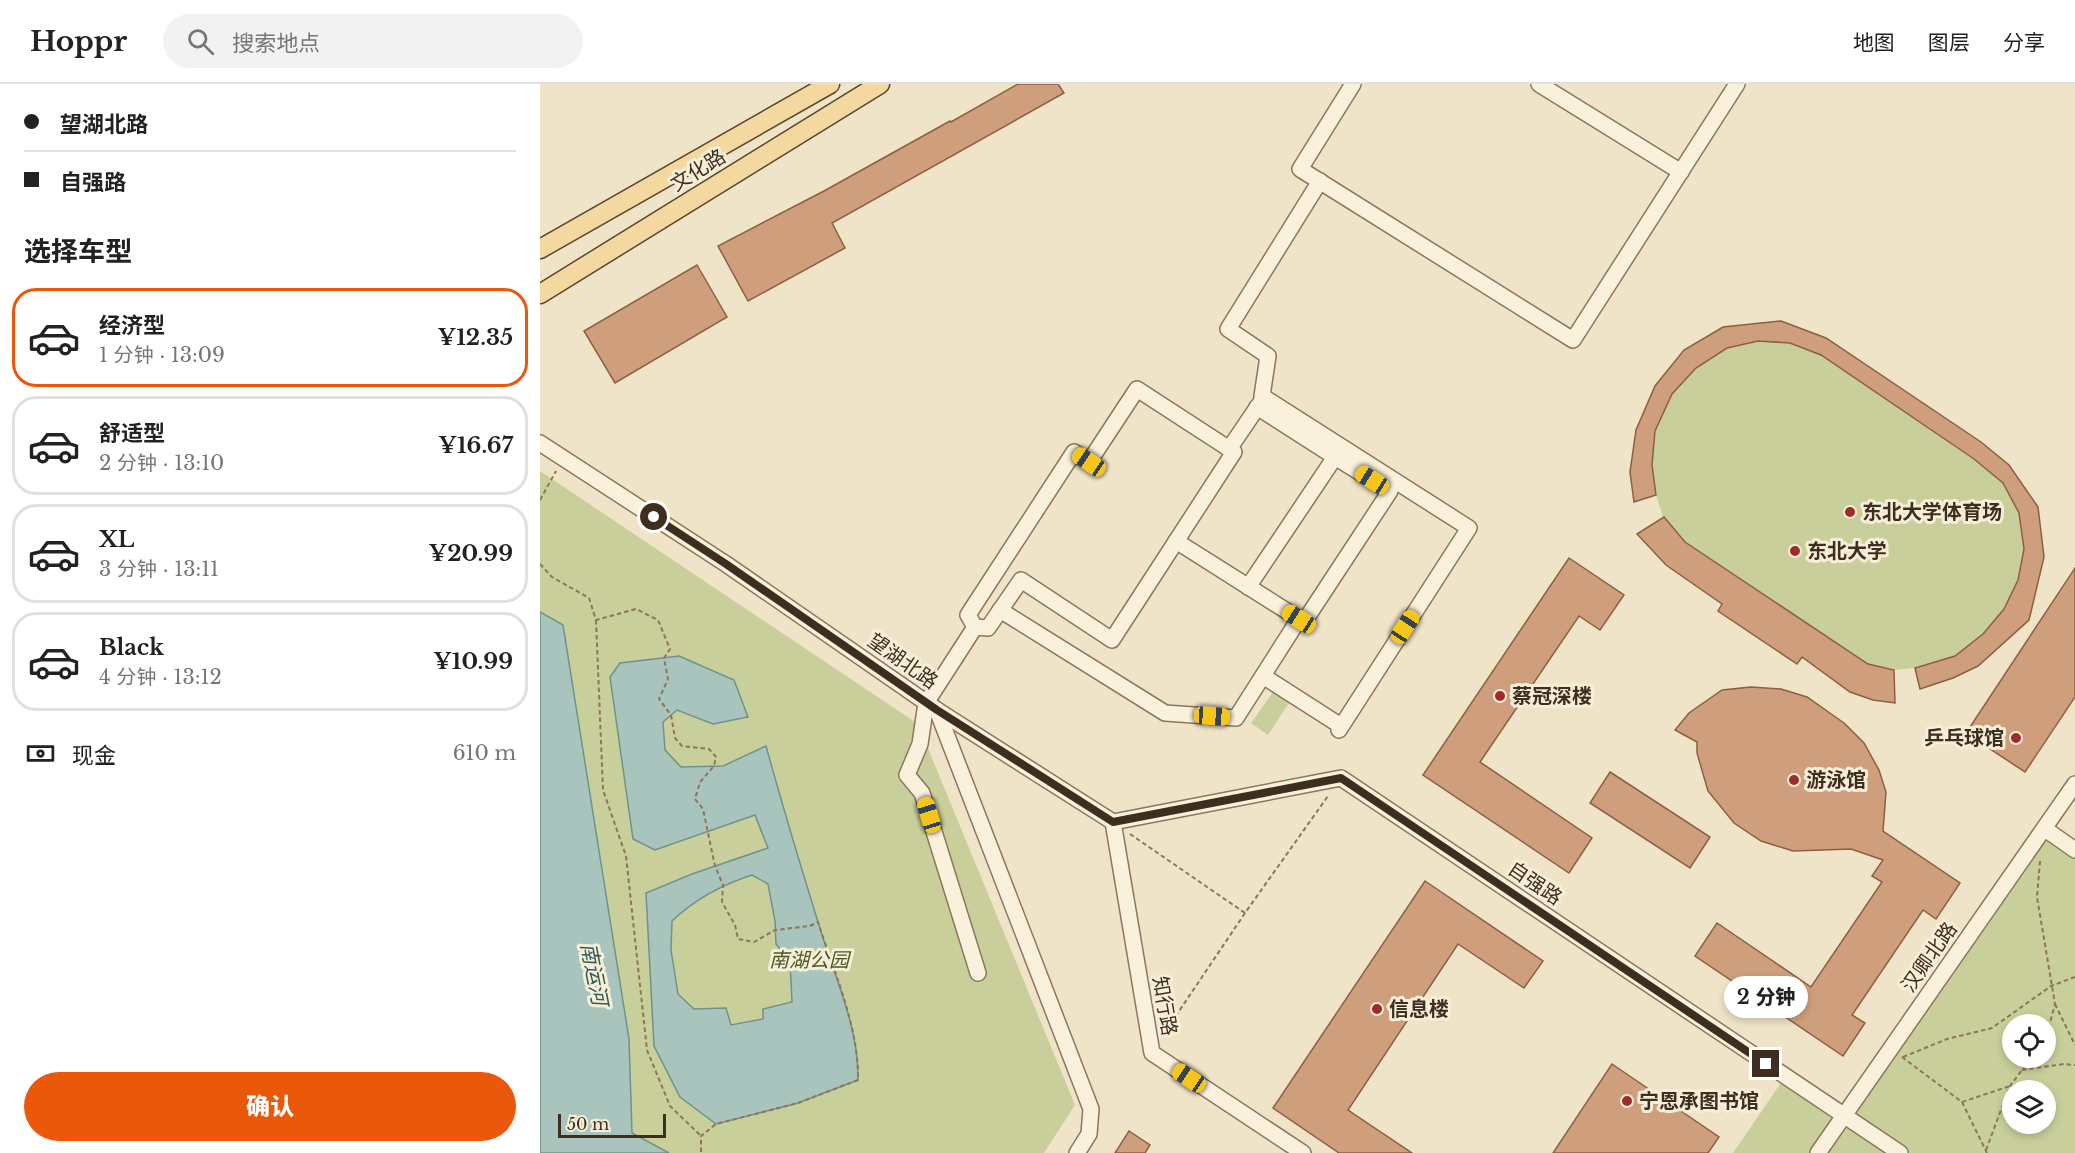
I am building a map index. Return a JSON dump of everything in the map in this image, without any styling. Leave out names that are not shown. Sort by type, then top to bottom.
[{"type":"main road","name":"文化路","points":[[540,249],[830,84]]},
{"type":"main road","name":"文化路","points":[[540,294],[880,84]]},
{"type":"street","points":[[1353,84],[1300,169],[1573,340],[1737,84]]},
{"type":"street","points":[[1539,84],[1681,172]]},
{"type":"street","points":[[1229,449],[1261,402],[1268,356],[1228,329],[1320,181]]},
{"type":"street","points":[[975,627],[968,615],[1074,452],[1089,462],[1137,389],[1234,452],[1112,640],[1001,566]]},
{"type":"street","points":[[1176,541],[1304,622],[1390,491],[1335,457],[1261,402]]},
{"type":"street","points":[[1261,402],[1469,528],[1340,728],[1263,676]]},
{"type":"street","name":"望湖北路","points":[[540,443],[726,564],[932,706],[1091,1109],[1089,1134],[1077,1153]]},
{"type":"street","points":[[1248,587],[1335,457]]},
{"type":"street","points":[[975,627],[988,628],[1021,580]]},
{"type":"street","points":[[1000,610],[1164,713],[1236,718],[1299,619]]},
{"type":"street","points":[[975,627],[932,706],[908,775],[922,793],[978,973]]},
{"type":"street","points":[[932,706],[1113,822],[1341,778]]},
{"type":"street","name":"自强路","points":[[1341,778],[1900,1153]]},
{"type":"street","name":"汉卿北路","points":[[1818,1153],[1844,1115],[1897,1053],[2075,784]]},
{"type":"street","name":"知行路","points":[[1113,822],[1152,1053],[1303,1153]]},
{"type":"street","points":[[2045,829],[2075,850]]},
{"type":"path","points":[[540,500],[564,459]]},
{"type":"path","points":[[540,564],[552,577],[589,598],[596,620],[603,790],[626,856],[647,1050],[670,1106],[701,1136],[701,1153]]},
{"type":"path","points":[[596,620],[636,609],[658,620],[670,649],[664,658],[668,680],[659,699],[671,715],[675,738],[682,746],[709,749],[716,757],[714,766],[700,782],[695,799],[703,809],[715,866],[723,885],[722,902],[735,925],[738,939],[754,942],[775,930],[810,926],[818,922],[847,1014],[858,1060],[858,1080],[798,1103],[716,1124],[701,1136]]},
{"type":"path","points":[[1152,1053],[1245,913],[1341,778]]},
{"type":"path","points":[[1113,822],[1245,913]]},
{"type":"path","points":[[2040,861],[2037,897],[2051,986],[2055,1004],[2075,1045]]},
{"type":"path","points":[[1897,1053],[1992,1028],[2051,986],[2075,977]]},
{"type":"path","points":[[2052,1014],[2055,1004]]},
{"type":"path","points":[[1897,1053],[1962,1102],[1987,1151]]},
{"type":"path","points":[[2014,1080],[2022,1070],[2064,1064],[2075,1065]]},
{"type":"path","points":[[1962,1102],[2002,1089]]},
{"type":"path","points":[[1987,1151],[2002,1109]]},
{"type":"green space","name":"东北大学体育场","points":[[1781,321],[1826,338],[1981,442],[2009,465],[2038,507],[2044,557],[1978,666],[1953,678],[1920,689],[1915,668],[1894,670],[1895,703],[1850,692],[1802,658],[1797,664],[1718,611],[1722,604],[1666,565],[1637,534],[1663,517],[1656,495],[1634,502],[1630,472],[1636,430],[1655,386],[1684,350]]},
{"type":"green space","name":"南湖公园","points":[[540,471],[918,724],[1075,1105],[1044,1153],[540,1153],[564,626],[540,612]]},
{"type":"green space","points":[[1273,692],[1289,703],[1268,735],[1251,723]]},
{"type":"green space","points":[[2045,829],[2075,850],[2075,1153],[1733,1153],[1785,1077],[1843,1115]]},
{"type":"water","name":"南运河","points":[[540,612],[563,625],[629,1039],[632,1133],[669,1153],[540,1153]]},
{"type":"water","points":[[679,656],[734,680],[748,717],[713,724],[677,710],[663,722],[665,750],[681,767],[723,766],[766,746],[851,1026],[858,1080],[798,1103],[716,1124],[680,1097],[654,1046],[646,893],[692,874],[768,848],[755,815],[655,850],[633,839],[610,677],[620,663]],"holes":[[[752,875],[768,884],[775,921],[776,944],[790,961],[792,1002],[763,1009],[763,1019],[731,1025],[726,1008],[694,1009],[678,994],[671,950],[672,921],[699,899],[741,879]]]},
{"type":"building","points":[[1018,84],[1058,84],[1064,93],[832,223],[845,248],[748,301],[718,246],[824,191]]},
{"type":"building","points":[[697,265],[727,317],[615,383],[584,331]]},
{"type":"building","points":[[1781,321],[1826,338],[1981,442],[2009,465],[2038,507],[2044,557],[2029,620],[1978,666],[1953,678],[1920,689],[1915,668],[1955,656],[1983,634],[2004,609],[2018,580],[2024,549],[2019,513],[2003,483],[1974,459],[1821,355],[1790,343],[1758,341],[1727,348],[1696,368],[1672,394],[1655,431],[1652,465],[1656,495],[1634,502],[1630,472],[1636,430],[1655,386],[1684,350],[1723,327]]},
{"type":"building","points":[[1664,517],[1685,542],[1868,664],[1894,670],[1895,703],[1873,700],[1850,692],[1802,657],[1797,664],[1718,611],[1722,604],[1666,565],[1637,534]]},
{"type":"building","name":"蔡冠深楼","points":[[1569,558],[1624,595],[1600,630],[1579,616],[1480,762],[1592,838],[1569,873],[1423,775]]},
{"type":"building","points":[[2075,568],[2075,697],[2025,772],[1966,733]]},
{"type":"building","points":[[1751,687],[1781,689],[1807,697],[1844,723],[1864,743],[1879,770],[1886,792],[1883,831],[1960,883],[1936,919],[1923,910],[1852,1015],[1865,1023],[1843,1056],[1695,956],[1717,923],[1811,987],[1882,882],[1872,876],[1883,860],[1851,849],[1793,851],[1761,841],[1734,823],[1708,791],[1697,753],[1697,742],[1675,730],[1689,713],[1722,690]]},
{"type":"building","points":[[1610,772],[1710,837],[1690,868],[1590,803]]},
{"type":"building","name":"信息楼","points":[[1425,881],[1543,961],[1524,988],[1458,944],[1348,1110],[1412,1153],[1339,1153],[1273,1108]]},
{"type":"building","name":"宁恩承图书馆","points":[[1612,1064],[1719,1137],[1708,1153],[1553,1153]]},
{"type":"building","points":[[1129,1131],[1150,1145],[1145,1153],[1115,1153]]},
{"type":"place","name":"东北大学体育场","points":[[1850,512]]},
{"type":"place","name":"东北大学","points":[[1795,551]]},
{"type":"place","name":"蔡冠深楼","points":[[1500,696]]},
{"type":"place","name":"乒乓球馆","points":[[2016,738]]},
{"type":"place","name":"游泳馆","points":[[1794,780]]},
{"type":"place","name":"信息楼","points":[[1377,1009]]},
{"type":"place","name":"宁恩承图书馆","points":[[1627,1101]]},
{"type":"route","points":[[654,517],[937,710],[1113,822],[1341,778],[1766,1064]]}]
